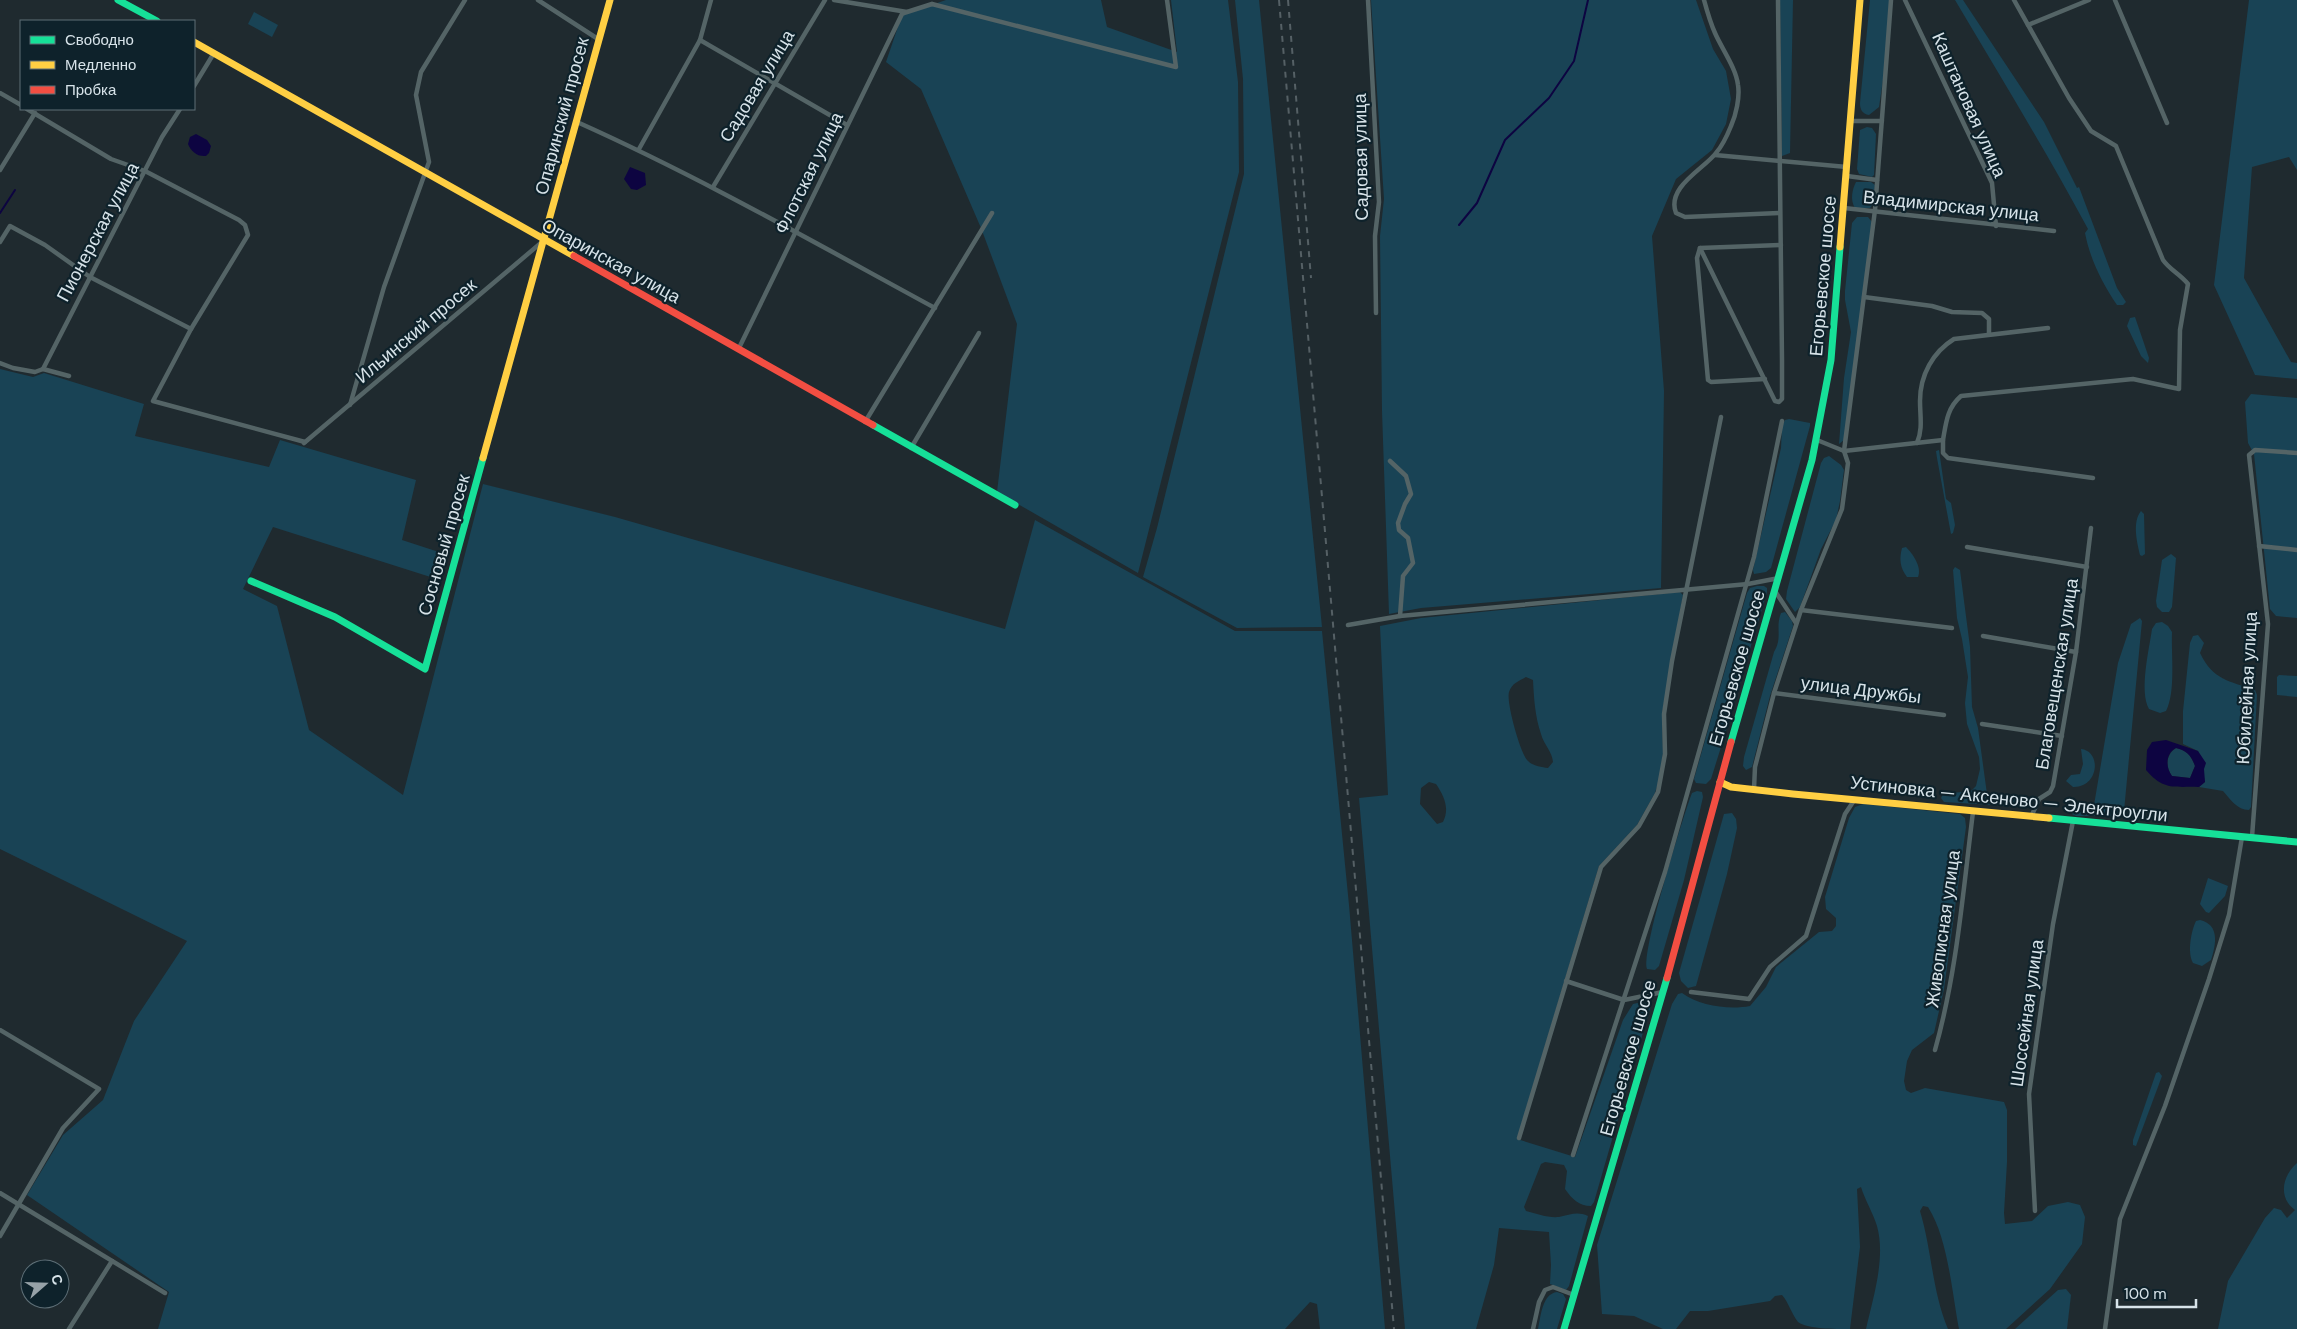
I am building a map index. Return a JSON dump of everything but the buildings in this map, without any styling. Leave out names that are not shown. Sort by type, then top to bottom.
[{"type":"main road","points":[[118,0],[127,2],[155,20]]},
{"type":"main road","name":"Опаринский просек","points":[[543,241],[610,0]]},
{"type":"main road","name":"Егорьевское шоссе","points":[[1564,1329],[1663,992],[1720,782],[1817,440],[1831,360],[1860,0]]},
{"type":"main road","name":"Опаринская улица","points":[[195,43],[543,241],[739,348],[865,422],[1015,505]]},
{"type":"main road","name":"Сосновый просек","points":[[251,580],[335,617],[425,669],[543,241]]},
{"type":"main road","name":"Устиновка — Аксеново — Электроугли","points":[[1720,782],[1731,787],[2297,842]]},
{"type":"street","points":[[350,405],[357,375],[384,287],[429,162],[416,95],[420,72],[465,0]]},
{"type":"street","points":[[538,0],[598,39]]},
{"type":"street","points":[[639,149],[700,40],[711,0]]},
{"type":"street","name":"Садовая улица","points":[[713,187],[826,0]]},
{"type":"street","points":[[834,0],[907,12],[932,2],[1176,67],[1168,0]]},
{"type":"street","name":"Садовая улица","points":[[1368,0],[1379,202],[1375,236],[1376,313]]},
{"type":"street","points":[[1704,0],[1714,30],[1738,84],[1738,96],[1732,124],[1715,155],[1694,173],[1681,189],[1674,208],[1676,213],[1685,217],[1779,213]]},
{"type":"street","points":[[1700,248],[1775,400],[1779,402],[1782,398],[1782,360],[1778,0]]},
{"type":"street","points":[[1754,789],[1755,767],[1774,693],[1796,623],[1842,509],[1848,463],[1844,451],[1875,210],[1891,0]]},
{"type":"street","name":"Каштановая улица","points":[[1905,0],[1992,183],[1996,226]]},
{"type":"street","points":[[2014,0],[2069,98],[2092,131],[2116,146],[2163,260],[2169,269],[2182,276],[2188,284],[2180,330],[2180,388],[2134,378],[1961,396],[1953,403],[1948,413],[1943,440],[1943,453],[1948,458],[2092,478]]},
{"type":"street","points":[[2028,25],[2089,0]]},
{"type":"street","points":[[2115,0],[2166,123]]},
{"type":"street","name":"Флотская улица","points":[[739,348],[902,14],[907,12]]},
{"type":"street","points":[[700,40],[847,125]]},
{"type":"street","points":[[195,84],[214,54]]},
{"type":"street","points":[[0,93],[20,104]]},
{"type":"street","points":[[0,242],[10,226],[46,245],[90,277],[191,329],[248,235],[245,225],[240,220],[145,172],[112,158],[30,110]]},
{"type":"street","name":"Пионерская улица","points":[[42,370],[179,110]]},
{"type":"street","points":[[0,170],[35,113]]},
{"type":"street","points":[[1850,121],[1882,121]]},
{"type":"street","points":[[577,122],[639,149],[713,187],[935,308]]},
{"type":"street","points":[[1715,155],[1847,167]]},
{"type":"street","points":[[1847,176],[1877,180]]},
{"type":"street","name":"Владимирская улица","points":[[1844,208],[2054,231]]},
{"type":"street","points":[[865,422],[992,212]]},
{"type":"street","name":"Ильинский просек","points":[[191,329],[153,401],[304,442],[543,241]]},
{"type":"street","points":[[1700,248],[1781,245]]},
{"type":"street","points":[[1700,248],[1698,258],[1708,380],[1711,382],[1765,379]]},
{"type":"street","points":[[1864,297],[1932,306],[1952,312],[1982,313],[1989,319],[1989,334]]},
{"type":"street","points":[[1917,443],[1922,429],[1920,399],[1922,386],[1928,367],[1937,352],[1954,339],[2048,328]]},
{"type":"street","points":[[911,448],[979,333]]},
{"type":"street","points":[[0,363],[13,368],[34,372],[42,370],[69,376]]},
{"type":"street","points":[[1519,1138],[1601,867],[1638,826],[1658,792],[1665,754],[1664,714],[1672,661],[1686,599],[1685,589],[1721,417]]},
{"type":"street","points":[[1573,1156],[1665,872],[1748,584],[1782,420]]},
{"type":"street","points":[[1817,440],[1844,451],[1943,440]]},
{"type":"street","name":"Юбилейная улица","points":[[2252,837],[2268,624],[2249,455],[2255,450],[2297,453]]},
{"type":"street","points":[[1390,461],[1406,476],[1411,494],[1404,504],[1398,523],[1399,530],[1408,538],[1414,563],[1403,576],[1400,616]]},
{"type":"street","name":"Благовещенская улица","points":[[2031,816],[2039,799],[2050,792],[2053,786],[2076,652],[2091,528]]},
{"type":"street","points":[[2259,546],[2297,550]]},
{"type":"street","points":[[1967,547],[2087,567]]},
{"type":"street","points":[[1348,625],[1400,616],[1748,584],[1779,578]]},
{"type":"street","points":[[1775,591],[1796,623]]},
{"type":"street","points":[[1801,610],[1952,628]]},
{"type":"street","points":[[1984,636],[2076,652]]},
{"type":"street","name":"улица Дружбы","points":[[1774,693],[1944,715]]},
{"type":"street","points":[[1982,724],[2062,736]]},
{"type":"street","points":[[1691,992],[1749,999],[1770,967],[1806,936],[1845,814],[1855,799]]},
{"type":"street","name":"Живописная улица","points":[[1935,1050],[1945,1016],[1957,950],[1973,812]]},
{"type":"street","name":"Шоссейная улица","points":[[2036,1211],[2029,1094],[2053,924],[2073,821]]},
{"type":"street","points":[[2105,1329],[2120,1219],[2178,1071],[2209,979],[2229,916],[2242,836]]},
{"type":"street","points":[[1566,981],[1624,1000],[1663,992]]},
{"type":"street","points":[[0,1236],[63,1128],[99,1090],[1,1032]]},
{"type":"street","points":[[0,1193],[165,1293]]},
{"type":"street","points":[[69,1329],[112,1261]]},
{"type":"street","points":[[1533,1329],[1539,1302],[1545,1290],[1553,1287],[1574,1295]]},
{"type":"shaded area","points":[[946,0],[1101,0],[1107,27],[1177,52],[1171,0],[1228,0],[1238,82],[1239,172],[1138,573],[997,492],[1017,324],[981,228],[921,89],[886,62],[902,15]]},
{"type":"shaded area","points":[[1235,0],[1259,0],[1322,627],[1237,628],[1143,577],[1157,528],[1244,174],[1243,79]]},
{"type":"shaded area","points":[[1371,0],[1696,0],[1713,49],[1726,71],[1731,99],[1726,124],[1712,150],[1676,179],[1652,236],[1664,391],[1661,588],[1421,608],[1389,614],[1382,411],[1380,236],[1384,199]]},
{"type":"shaded area","points":[[1780,0],[1793,0],[1790,153],[1782,156]]},
{"type":"shaded area","points":[[1870,0],[1890,0],[1887,53],[1879,107],[1869,115],[1862,111],[1860,103]]},
{"type":"shaded area","points":[[1955,0],[1963,0],[2044,122],[2077,188],[2079,187],[2117,288],[2126,302],[2123,305],[2117,305],[2106,288],[2090,252],[2085,233],[2088,229]]},
{"type":"shaded area","points":[[2249,0],[2297,0],[2297,170],[2289,157],[2252,167],[2244,278],[2291,362],[2297,363],[2297,379],[2255,375],[2214,285]]},
{"type":"shaded area","points":[[254,12],[278,25],[272,37],[248,24]]},
{"type":"shaded area","points":[[1867,127],[1872,128],[1876,134],[1874,175],[1872,177],[1859,174],[1857,169],[1860,130]]},
{"type":"shaded area","points":[[196,134],[207,140],[211,146],[206,156],[200,156],[195,153],[188,144],[190,137]]},
{"type":"shaded area","points":[[630,167],[645,173],[646,185],[637,190],[631,189],[624,179]]},
{"type":"shaded area","points":[[1856,182],[1871,182],[1875,185],[1873,204],[1870,208],[1855,208],[1852,202],[1852,195]]},
{"type":"shaded area","points":[[1857,217],[1868,217],[1872,222],[1844,440],[1839,444],[1844,378],[1851,332],[1845,291],[1852,223]]},
{"type":"shaded area","points":[[2135,317],[2149,358],[2148,363],[2141,356],[2127,326],[2130,318]]},
{"type":"shaded area","points":[[0,369],[33,377],[44,373],[144,404],[135,436],[269,467],[280,440],[416,480],[402,540],[448,555],[440,580],[273,527],[243,589],[277,606],[309,730],[403,795],[483,484],[615,517],[1005,629],[1035,520],[1235,631],[1322,631],[1349,905],[1385,1329],[1320,1329],[1317,1304],[1310,1302],[1285,1329],[158,1329],[169,1292],[27,1195],[63,1135],[103,1100],[134,1021],[187,941],[0,849]]},
{"type":"shaded area","points":[[2251,394],[2297,398],[2297,618],[2276,616],[2270,609],[2254,454],[2248,443],[2245,402]]},
{"type":"shaded area","points":[[1785,420],[1810,423],[1810,426],[1771,568],[1766,572],[1754,574],[1753,570],[1781,448],[1782,426]]},
{"type":"shaded area","points":[[1939,450],[1946,499],[1951,503],[1955,525],[1951,534],[1936,451]]},
{"type":"shaded area","points":[[1829,456],[1841,465],[1844,470],[1836,520],[1821,549],[1800,607],[1795,612],[1786,599],[1787,591],[1821,463],[1824,458]]},
{"type":"shaded area","points":[[2141,511],[2144,514],[2145,554],[2142,556],[2140,555],[2136,532],[2138,516]]},
{"type":"shaded area","points":[[1906,547],[1918,565],[1918,577],[1907,577],[1903,570],[1901,563],[1902,548]]},
{"type":"shaded area","points":[[2171,554],[2176,558],[2172,607],[2169,612],[2162,612],[2157,607],[2156,601],[2162,560]]},
{"type":"shaded area","points":[[1955,567],[1960,570],[1970,647],[1972,707],[1978,728],[1987,794],[2024,798],[2028,802],[2026,807],[1944,802],[1941,798],[1943,794],[1971,791],[1976,786],[1980,769],[1979,757],[1967,724],[1965,703],[1968,677],[1957,618],[1953,570]]},
{"type":"shaded area","points":[[1764,586],[1767,588],[1767,592],[1721,747],[1711,779],[1706,784],[1696,783],[1694,779],[1747,593],[1750,588]]},
{"type":"shaded area","points":[[1680,592],[1683,595],[1662,714],[1663,753],[1660,777],[1655,793],[1637,825],[1599,866],[1517,1139],[1575,1157],[1623,1020],[1633,1004],[1642,1002],[1651,1005],[1594,1202],[1591,1206],[1583,1205],[1576,1201],[1565,1189],[1567,1171],[1564,1165],[1545,1162],[1541,1164],[1524,1207],[1526,1211],[1547,1216],[1559,1217],[1577,1214],[1588,1216],[1569,1286],[1566,1290],[1550,1284],[1549,1232],[1499,1228],[1494,1265],[1476,1329],[1405,1329],[1359,798],[1388,795],[1380,626],[1421,618]],"holes":[[[1526,677],[1533,680],[1539,727],[1553,762],[1548,768],[1529,762],[1517,738],[1509,692],[1514,684]],[[1429,782],[1436,784],[1446,807],[1443,822],[1437,824],[1420,804],[1421,788]]]},
{"type":"shaded area","points":[[1785,612],[1792,621],[1793,626],[1770,696],[1752,767],[1746,770],[1743,766],[1744,757],[1777,647],[1779,618],[1781,613]]},
{"type":"shaded area","points":[[2140,618],[2142,621],[2124,811],[2115,816],[2076,816],[2072,814],[2074,807],[2094,805],[2118,663],[2131,624]]},
{"type":"shaded area","points":[[2162,622],[2172,632],[2172,673],[2169,703],[2166,711],[2160,713],[2149,709],[2146,701],[2145,681],[2152,629],[2156,623]]},
{"type":"shaded area","points":[[2198,635],[2204,643],[2200,653],[2210,669],[2223,678],[2255,690],[2257,695],[2251,807],[2249,810],[2237,806],[2223,791],[2199,787],[2205,782],[2198,751],[2183,744],[2183,711],[2190,643],[2193,636]]},
{"type":"shaded area","points":[[2279,675],[2297,676],[2297,697],[2277,695],[2277,677]]},
{"type":"shaded area","points":[[2166,740],[2198,751],[2206,763],[2204,769],[2205,782],[2199,787],[2170,786],[2152,777],[2146,770],[2147,750],[2152,742]],"holes":[[[2176,748],[2188,754],[2195,766],[2190,778],[2172,776],[2168,769],[2170,753]]]},
{"type":"shaded area","points":[[2176,748],[2188,754],[2195,766],[2190,778],[2172,776],[2168,769],[2168,757]]},
{"type":"shaded area","points":[[2081,749],[2088,751],[2092,756],[2095,762],[2095,769],[2088,782],[2082,786],[2073,787],[2066,781],[2071,775],[2080,774],[2083,764]]},
{"type":"shaded area","points":[[1702,792],[1703,797],[1684,880],[1659,966],[1655,970],[1647,969],[1650,939],[1664,884],[1692,793]]},
{"type":"shaded area","points":[[1863,804],[1960,814],[1965,818],[1966,827],[1944,989],[1934,1033],[1912,1050],[1907,1061],[1904,1081],[1906,1090],[1911,1093],[1925,1088],[2004,1102],[2007,1110],[2005,1224],[2032,1221],[2048,1206],[2068,1202],[2080,1205],[2085,1217],[2082,1244],[2050,1289],[2006,1329],[1959,1329],[1945,1250],[1935,1220],[1928,1207],[1923,1206],[1920,1211],[1935,1286],[1948,1329],[1866,1329],[1878,1278],[1880,1251],[1877,1226],[1861,1187],[1857,1189],[1860,1247],[1850,1329],[1822,1328],[1798,1322],[1782,1295],[1775,1296],[1770,1301],[1708,1311],[1690,1311],[1676,1329],[1663,1329],[1634,1316],[1602,1314],[1597,1245],[1672,1004],[1678,994],[1682,993],[1697,1001],[1715,1006],[1750,1006],[1766,987],[1776,967],[1819,932],[1832,931],[1836,926],[1836,918],[1826,909],[1825,897],[1849,818],[1855,807]]},
{"type":"shaded area","points":[[1732,813],[1736,819],[1737,828],[1727,874],[1696,986],[1688,988],[1681,981],[1679,973],[1724,814]]},
{"type":"shaded area","points":[[2208,878],[2228,886],[2225,896],[2209,913],[2200,904]]},
{"type":"shaded area","points":[[2200,920],[2211,926],[2215,936],[2211,960],[2202,966],[2193,963],[2190,954],[2193,930],[2196,921]]},
{"type":"shaded area","points":[[2159,1072],[2162,1076],[2136,1146],[2133,1145],[2133,1140],[2156,1073]]},
{"type":"shaded area","points":[[2297,1163],[2297,1329],[2218,1329],[2228,1281],[2265,1218],[2274,1208],[2281,1210],[2287,1218],[2295,1210],[2286,1199],[2284,1187],[2288,1174]]},
{"type":"shaded area","points":[[2066,1289],[2071,1295],[2067,1329],[2015,1329],[2058,1290]]},
{"type":"shaded area","points":[[1557,1292],[1563,1294],[1566,1299],[1557,1329],[1538,1329],[1545,1301]]},
{"type":"waterway","points":[[1459,225],[1477,203],[1505,140],[1549,98],[1574,61],[1588,0]]},
{"type":"waterway","points":[[0,213],[15,190]]},
{"type":"railway","points":[[1279,0],[1394,1329]]},
{"type":"railway","points":[[1288,0],[1311,278]]},
{"type":"traffic: fast","points":[[118,0],[155,20]]},
{"type":"traffic: fast","points":[[1731,742],[1812,460],[1831,360],[1840,247]]},
{"type":"traffic: fast","points":[[873,425],[1015,505]]},
{"type":"traffic: fast","points":[[251,581],[335,617],[425,669],[483,458]]},
{"type":"traffic: fast","points":[[2049,818],[2297,842]]},
{"type":"traffic: fast","points":[[1564,1329],[1667,978]]},
{"type":"traffic: slow","points":[[483,458],[610,0]]},
{"type":"traffic: slow","points":[[1840,247],[1860,0]]},
{"type":"traffic: slow","points":[[195,43],[574,256]]},
{"type":"traffic: slow","points":[[1720,782],[1731,787],[1793,794],[2049,818]]},
{"type":"traffic: jam","points":[[574,256],[873,425]]},
{"type":"traffic: jam","points":[[1667,978],[1731,742]]}]
